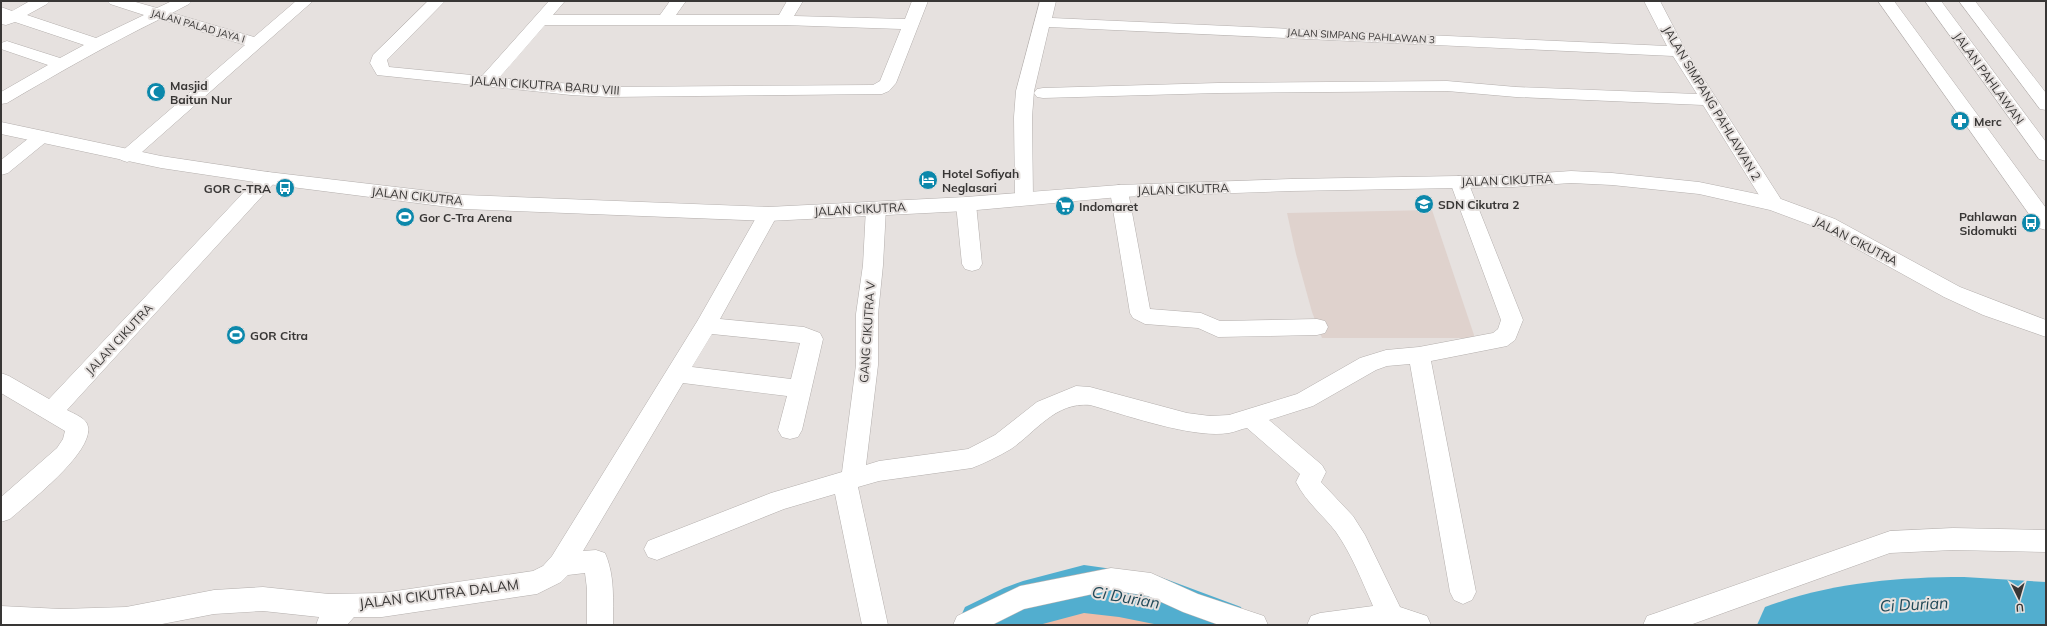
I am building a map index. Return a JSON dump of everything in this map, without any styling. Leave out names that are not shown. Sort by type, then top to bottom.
[{"type":"main road","points":[[1886,1],[2046,223]]},
{"type":"main road","name":"JALAN PAHLAWAN","points":[[1933,1],[2046,155]]},
{"type":"main road","points":[[1967,1],[2046,105]]},
{"type":"main road","name":"JALAN CIKUTRA","points":[[1,128],[40,138],[126,156],[268,178],[464,202],[768,214],[966,204],[1118,192],[1459,182],[1571,177],[1612,179],[1699,188],[1774,204],[1846,233],[1952,292],[1991,309],[2046,329]]},
{"type":"street","points":[[5,17],[42,1]]},
{"type":"street","name":"JALAN PALAD JAYA I","points":[[115,1],[257,44]]},
{"type":"street","points":[[1,100],[98,44],[155,14],[184,1]]},
{"type":"street","points":[[126,156],[305,1]]},
{"type":"street","name":"JALAN CIKUTRA BARU VIII","points":[[436,1],[379,59],[378,63],[383,71],[609,92],[876,90],[883,87],[888,82],[909,24]]},
{"type":"street","points":[[487,81],[557,1]]},
{"type":"street","points":[[665,19],[678,1]]},
{"type":"street","points":[[784,20],[795,1]]},
{"type":"street","points":[[541,20],[784,20],[909,24],[920,1]]},
{"type":"street","points":[[1024,199],[1023,117],[1025,91],[1048,1]]},
{"type":"street","name":"JALAN SIMPANG PAHLAWAN 2","points":[[1652,1],[1678,51],[1774,204]]},
{"type":"street","points":[[5,17],[98,44]]},
{"type":"street","name":"JALAN SIMPANG PAHLAWAN 3","points":[[1043,22],[1678,51]]},
{"type":"street","points":[[7,46],[63,65]]},
{"type":"street","points":[[1043,93],[1218,88],[1447,86],[1516,92],[1709,100]]},
{"type":"street","points":[[1,169],[40,138]]},
{"type":"street","name":"JALAN CIKUTRA","points":[[52,411],[268,178]]},
{"type":"street","points":[[657,549],[780,500],[879,471],[978,455],[1004,442],[1045,408],[1076,395],[1090,396],[1187,422],[1210,425],[1229,424],[1305,400],[1368,364],[1386,358],[1419,355],[1499,340],[1507,334],[1512,320],[1459,182]]},
{"type":"street","points":[[1118,192],[1140,313],[1145,316],[1201,321],[1218,329],[1316,327]]},
{"type":"street","points":[[966,204],[972,264]]},
{"type":"street","name":"GANG CIKUTRA V","points":[[875,625],[849,481],[867,364],[867,314],[873,266],[876,208]]},
{"type":"street","name":"JALAN CIKUTRA DALAM","points":[[1,618],[61,621],[126,619],[214,602],[263,600],[329,606],[382,605],[537,582],[552,574],[561,564],[706,326],[768,214]]},
{"type":"street","points":[[706,326],[804,335],[811,337],[812,339],[790,430]]},
{"type":"street","points":[[1419,355],[1463,592]]},
{"type":"street","points":[[676,374],[800,390]]},
{"type":"street","points":[[1,382],[77,427],[74,441],[65,455],[1,512]]},
{"type":"street","points":[[1251,418],[1314,472],[1308,482],[1310,486],[1344,524],[1356,543],[1391,616]]},
{"type":"street","points":[[1656,625],[1890,542],[1953,539],[2046,541]]},
{"type":"street","points":[[561,564],[596,561],[600,589],[600,625]]},
{"type":"street","points":[[966,625],[1020,598],[1111,579],[1151,586],[1192,604],[1255,625]]},
{"type":"street","points":[[329,625],[349,605]]},
{"type":"street","points":[[1320,625],[1391,616],[1418,625]]},
{"type":"shaded area","points":[[1432,210],[1475,338],[1322,338],[1312,312],[1296,254],[1287,213]]},
{"type":"shaded area","points":[[1094,604],[1139,609],[1179,625],[1004,625],[1034,611]]},
{"type":"waterway","name":"Ci Durian","points":[[984,625],[1023,605],[1084,589],[1155,599],[1222,625]]},
{"type":"waterway","name":"Ci Durian","points":[[1784,625],[1806,618],[1855,608],[1909,603],[1991,602],[2046,606]]},
{"type":"place","name":"Masjid Baitun Nur","points":[[156,92]]},
{"type":"place","name":"Merc","points":[[1960,121]]},
{"type":"place","name":"Hotel Sofiyah Neglasari","points":[[928,180]]},
{"type":"place","name":"GOR C-TRA","points":[[285,188]]},
{"type":"place","name":"SDN Cikutra 2","points":[[1424,204]]},
{"type":"place","name":"Indomaret","points":[[1065,206]]},
{"type":"place","name":"Gor C-Tra Arena","points":[[405,217]]},
{"type":"place","name":"Pahlawan Sidomukti","points":[[2031,223]]},
{"type":"place","name":"GOR Citra","points":[[236,335]]}]
